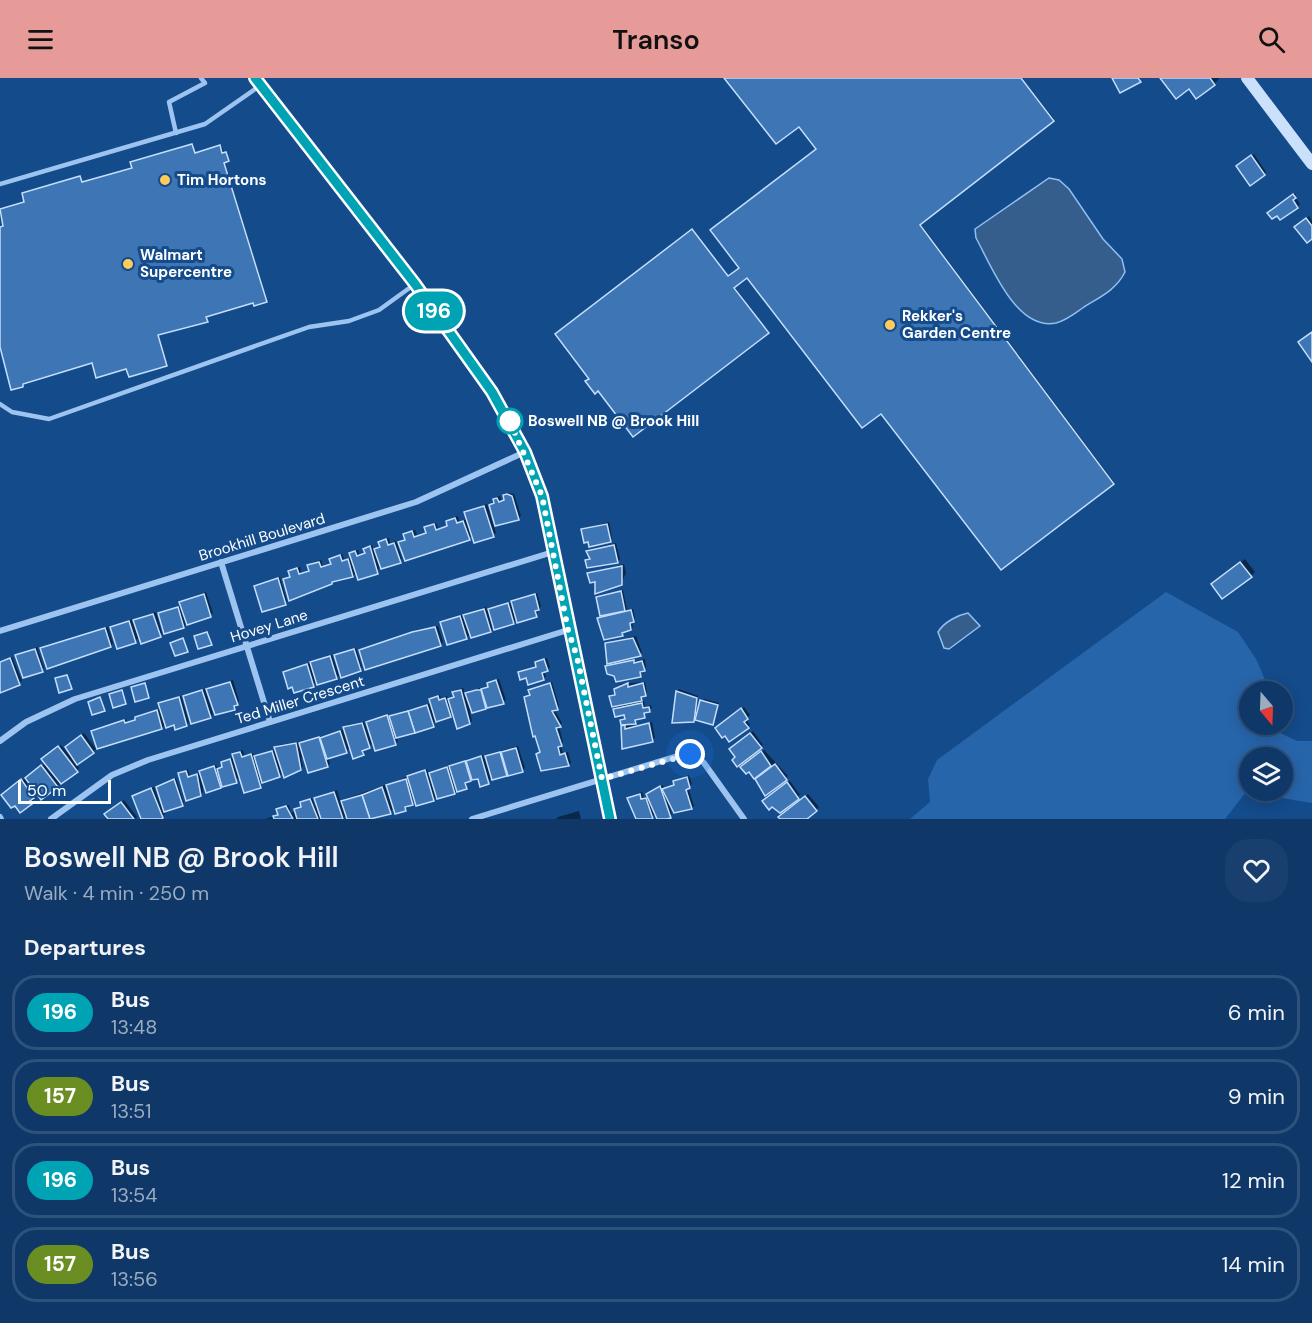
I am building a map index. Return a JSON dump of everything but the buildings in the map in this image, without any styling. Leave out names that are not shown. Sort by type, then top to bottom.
[{"type":"street","points":[[255,78],[415,284],[492,392],[525,452],[542,496],[568,630],[577,657],[610,819]]},
{"type":"street","points":[[1247,78],[1312,164]]},
{"type":"street","name":"Brookhill Boulevard","points":[[0,631],[416,502],[525,452]]},
{"type":"street","name":"Hovey Lane","points":[[0,741],[53,706],[553,552]]},
{"type":"street","points":[[221,562],[270,722]]},
{"type":"street","name":"Ted Miller Crescent","points":[[51,819],[128,767],[568,630]]},
{"type":"street","points":[[472,819],[690,754],[705,763],[744,819]]},
{"type":"lane","points":[[176,133],[169,102],[205,83],[201,78]]},
{"type":"lane","points":[[0,184],[205,124],[261,85]]},
{"type":"lane","points":[[0,404],[12,412],[49,419],[309,327],[349,321],[379,310],[415,284]]},
{"type":"shaded area","points":[[1049,178],[1059,180],[1069,189],[1103,239],[1122,259],[1125,272],[1117,284],[1107,292],[1067,318],[1056,323],[1042,323],[1029,317],[1007,294],[976,238],[975,229]]},
{"type":"shaded area","points":[[1166,592],[1238,632],[1256,659],[1266,681],[1239,681],[1239,735],[1284,735],[1297,741],[1312,741],[1312,803],[1293,800],[1293,747],[1239,747],[1239,801],[1225,819],[910,819],[930,802],[928,779],[937,760]]},
{"type":"shaded area","points":[[968,613],[980,626],[949,649],[944,648],[938,632],[952,619]]},
{"type":"bus line","name":"196","points":[[255,78],[415,284],[492,392],[508,417],[529,460],[542,496],[568,630],[577,657],[610,819]]},
{"type":"place","name":"Tim Hortons","points":[[165,180]]},
{"type":"place","name":"Walmart Supercentre","points":[[128,264]]},
{"type":"place","name":"Rekker's Garden Centre","points":[[890,325]]},
{"type":"place","name":"Boswell NB @ Brook Hill","points":[[510,421]]},
{"type":"route","points":[[510,421],[508,417],[529,460],[542,496],[568,630],[577,657],[602,779],[690,754]]}]
